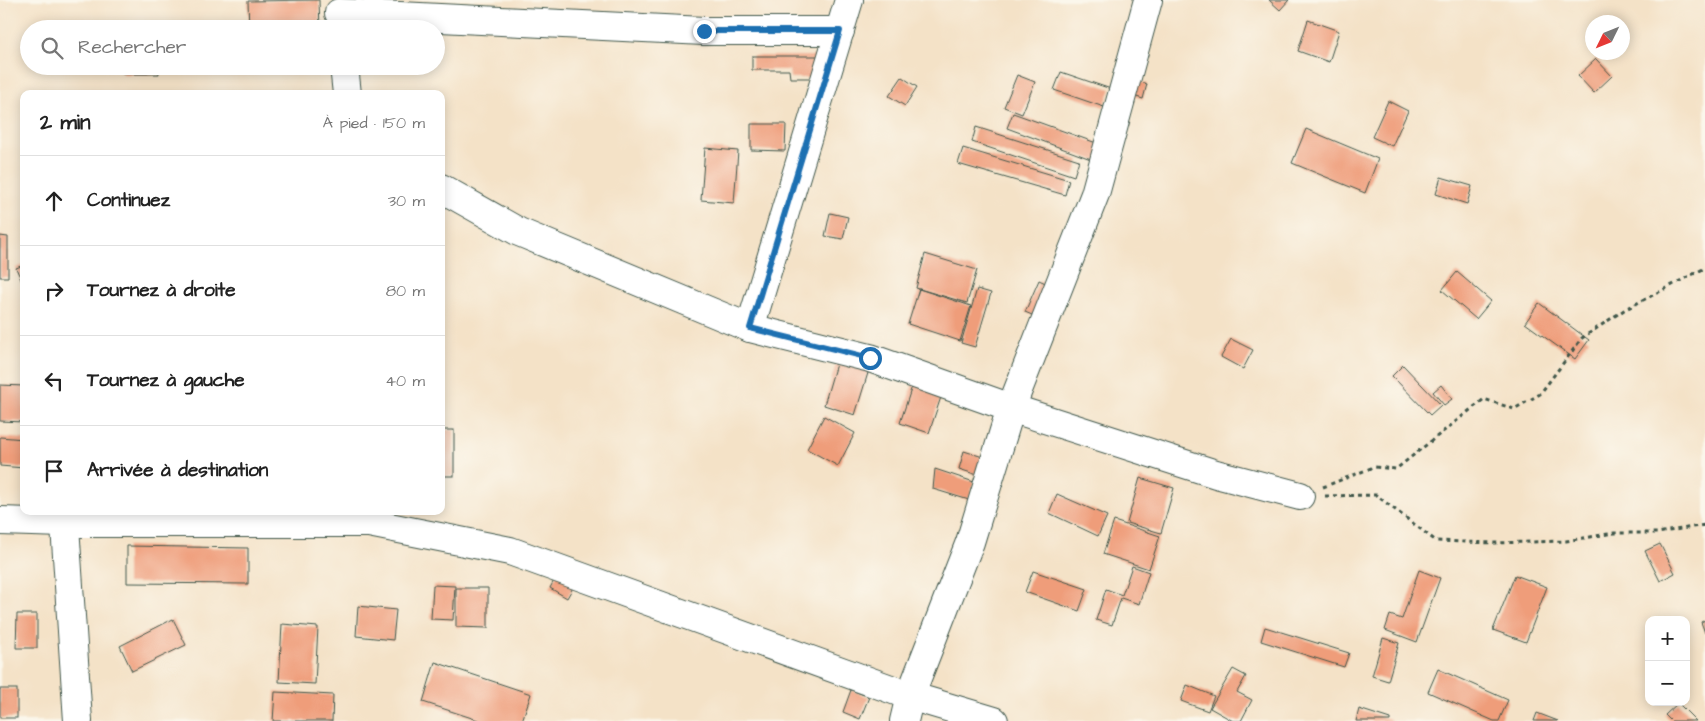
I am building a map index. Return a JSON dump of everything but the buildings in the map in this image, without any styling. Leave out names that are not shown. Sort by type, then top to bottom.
[{"type":"street","points":[[750,328],[849,0]]},
{"type":"street","points":[[907,708],[970,542],[1012,408],[1095,194],[1148,0]]},
{"type":"street","points":[[340,14],[704,31],[840,31]]},
{"type":"street","points":[[345,75],[347,90]]},
{"type":"street","points":[[445,190],[519,232],[750,328],[870,358],[1012,408],[1216,474],[1300,496]]},
{"type":"street","points":[[64,517],[78,721]]},
{"type":"street","points":[[0,521],[64,517],[369,523],[510,551],[907,708],[994,721]]},
{"type":"path","points":[[1300,496],[1374,467],[1396,469],[1484,399],[1514,409],[1540,394],[1582,338],[1624,310],[1705,268]]},
{"type":"path","points":[[1300,496],[1376,495],[1436,541],[1494,543],[1566,541],[1614,532],[1657,534],[1705,525]]},
{"type":"route","points":[[704,31],[840,31],[750,328],[870,358]]}]
